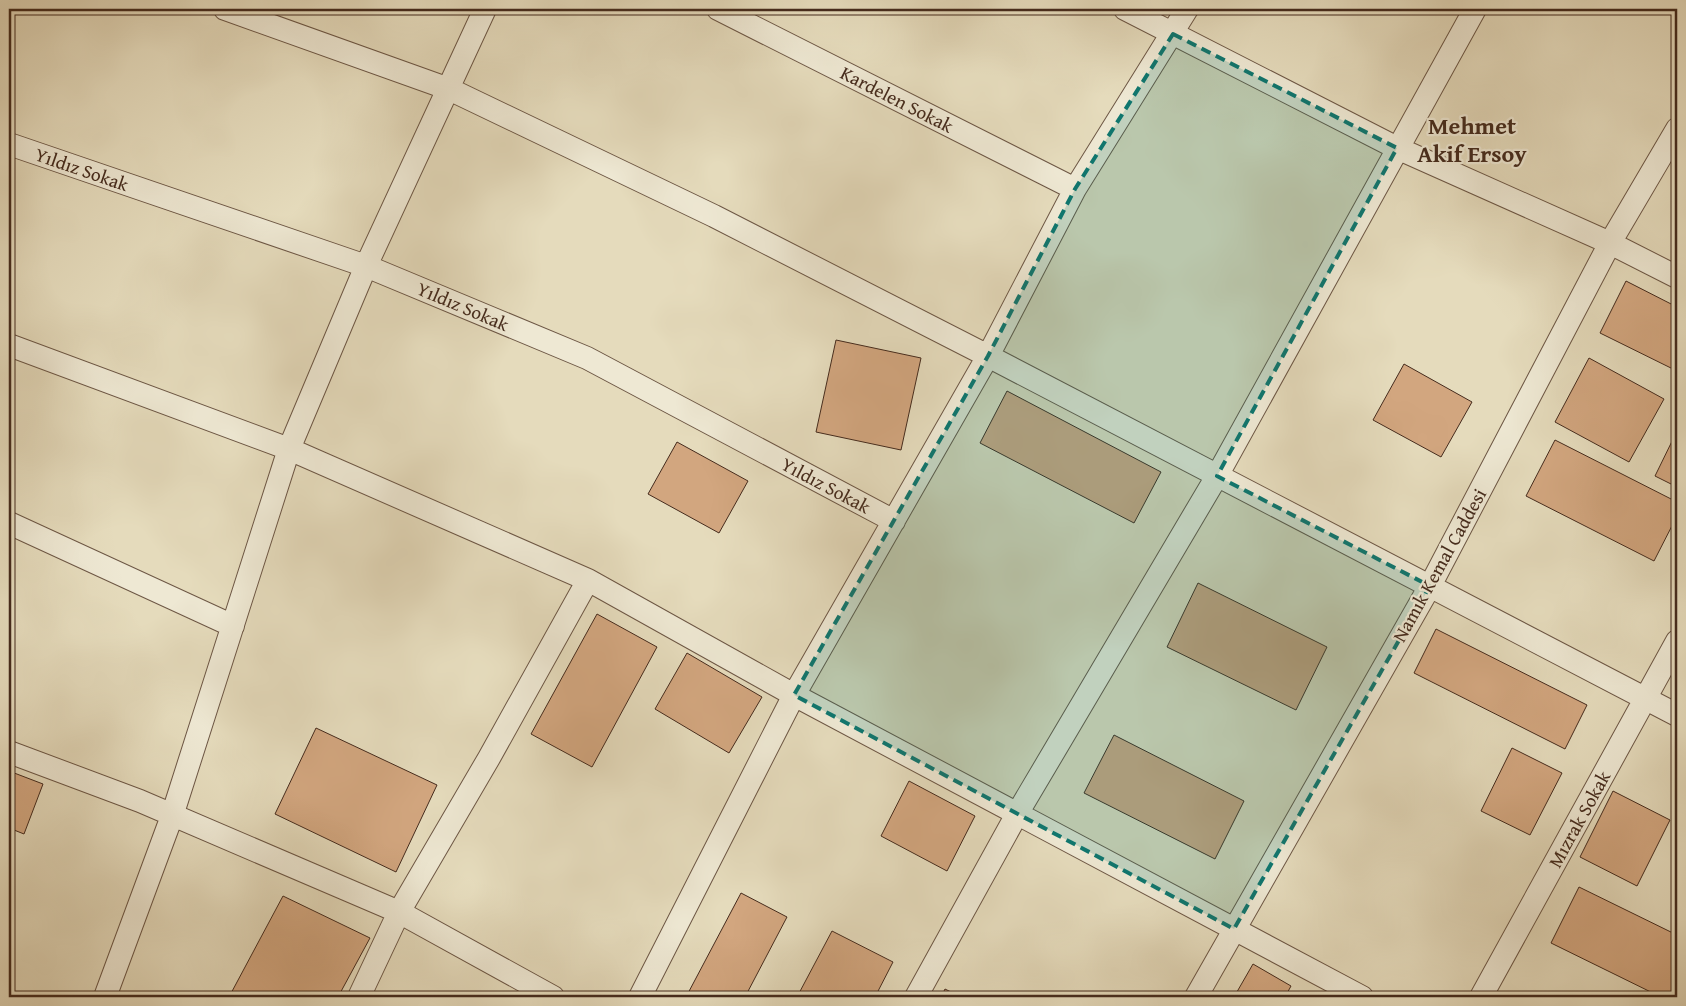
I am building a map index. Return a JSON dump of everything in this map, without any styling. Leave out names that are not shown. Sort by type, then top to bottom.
[{"type":"street","points":[[225,9],[449,89],[714,216],[988,356],[1677,715]]},
{"type":"street","points":[[105,997],[172,816],[289,449],[366,266],[485,9]]},
{"type":"street","name":"Kardelen Sokak","points":[[718,9],[1075,189]]},
{"type":"street","points":[[1125,9],[1397,148],[1610,242],[1677,277]]},
{"type":"street","points":[[640,997],[794,695],[988,356],[1075,189],[1187,9]]},
{"type":"street","points":[[916,997],[1016,814],[1217,476],[1475,9]]},
{"type":"street","name":"Namık Kemal Caddesi","points":[[1196,997],[1430,586],[1610,242],[1677,129]]},
{"type":"street","name":"Yıldız Sokak","points":[[9,144],[366,266],[587,358],[894,521]]},
{"type":"street","points":[[9,344],[289,449],[588,580],[794,695],[1362,997]]},
{"type":"street","points":[[9,524],[233,626]]},
{"type":"street","points":[[359,997],[399,912],[489,758],[588,580]]},
{"type":"street","name":"Mızrak Sokak","points":[[1481,997],[1677,641]]},
{"type":"street","points":[[9,752],[140,801],[399,912],[553,997]]},
{"type":"highlighted area","points":[[1173,34],[1397,148],[1217,476],[1430,586],[1234,929],[794,695],[988,356],[1075,189]]},
{"type":"building","points":[[820,9],[832,9],[829,14]]},
{"type":"building","points":[[1626,281],[1677,307],[1677,371],[1600,333]]},
{"type":"building","points":[[836,340],[921,358],[901,450],[816,432]]},
{"type":"building","points":[[1589,358],[1664,399],[1629,462],[1555,422]]},
{"type":"building","points":[[1404,364],[1472,402],[1441,457],[1373,420]]},
{"type":"building","points":[[1007,391],[1161,472],[1134,523],[980,443]]},
{"type":"building","points":[[1677,431],[1677,487],[1655,476]]},
{"type":"building","points":[[1555,440],[1677,502],[1677,516],[1654,561],[1526,496]]},
{"type":"building","points":[[677,442],[748,481],[719,533],[648,494]]},
{"type":"building","points":[[1198,583],[1327,647],[1296,710],[1167,647]]},
{"type":"building","points":[[597,614],[657,647],[592,767],[531,734]]},
{"type":"building","points":[[1436,629],[1587,705],[1565,749],[1414,673]]},
{"type":"building","points":[[687,653],[762,697],[729,753],[655,709]]},
{"type":"building","points":[[316,728],[437,785],[396,872],[275,814]]},
{"type":"building","points":[[1114,735],[1244,801],[1215,859],[1084,793]]},
{"type":"building","points":[[1512,748],[1562,773],[1530,835],[1481,811]]},
{"type":"building","points":[[9,771],[43,784],[24,834],[9,828]]},
{"type":"building","points":[[909,781],[975,816],[947,871],[881,836]]},
{"type":"building","points":[[1613,791],[1670,820],[1637,886],[1580,857]]},
{"type":"building","points":[[1579,887],[1677,935],[1677,997],[1661,997],[1551,943]]},
{"type":"building","points":[[741,893],[787,917],[745,997],[686,997]]},
{"type":"building","points":[[283,896],[370,938],[338,997],[229,997]]},
{"type":"building","points":[[832,931],[893,962],[875,997],[797,997]]},
{"type":"building","points":[[1253,964],[1291,986],[1285,997],[1234,997]]},
{"type":"building","points":[[945,989],[961,997],[941,997]]},
{"type":"district","name":"Mehmet Akif Ersoy","points":[[1472,140]]}]
